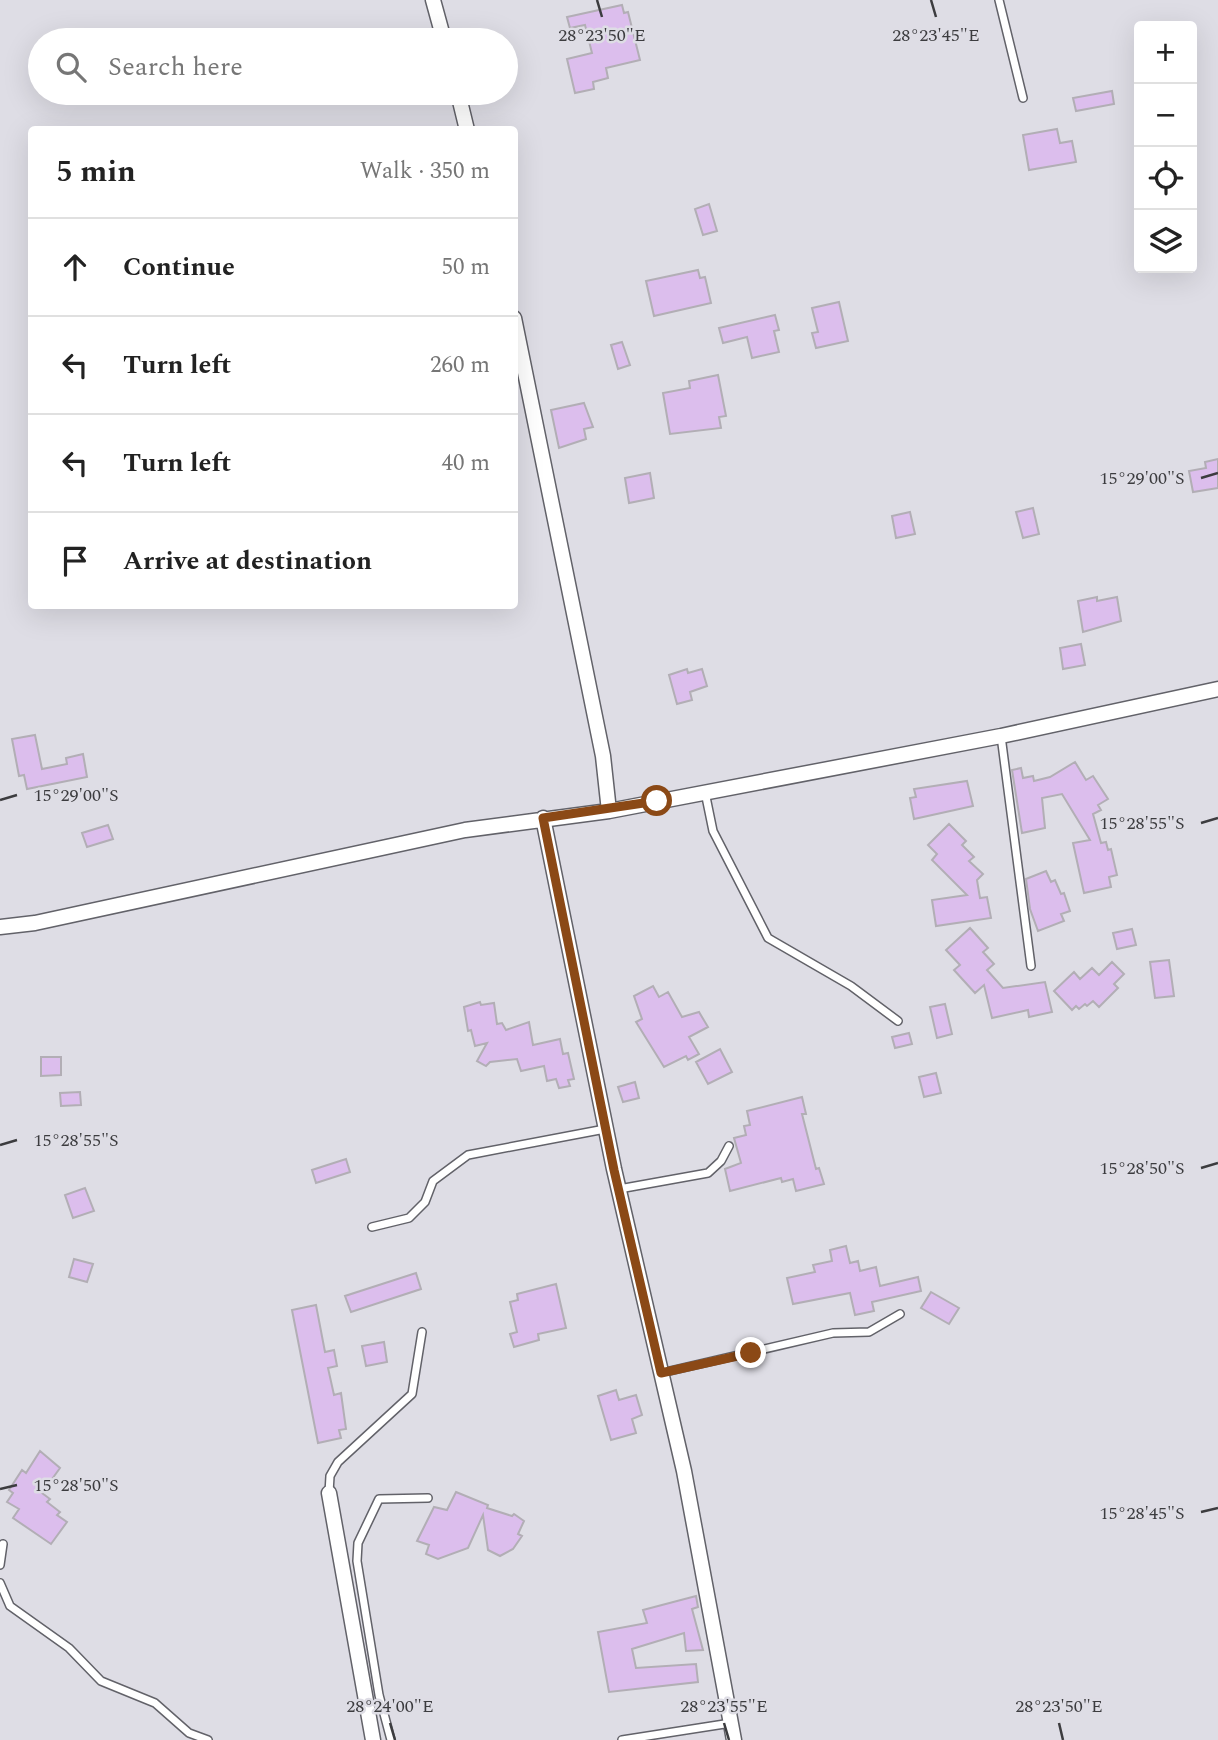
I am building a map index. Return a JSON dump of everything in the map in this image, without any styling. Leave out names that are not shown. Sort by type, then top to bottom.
[{"type":"street","points":[[432,0],[440,28]]},
{"type":"street","points":[[461,105],[466,126]]},
{"type":"street","points":[[518,338],[603,756],[609,811]]},
{"type":"street","points":[[0,927],[35,923],[465,830],[609,811],[1001,736],[1218,689]]},
{"type":"street","points":[[543,818],[605,1129],[703,1561],[734,1740]]},
{"type":"street","points":[[329,1493],[373,1740]]},
{"type":"lane","points":[[999,0],[1023,98]]},
{"type":"lane","points":[[1001,736],[1031,966]]},
{"type":"lane","points":[[704,791],[713,831],[768,939],[851,986],[898,1021]]},
{"type":"lane","points":[[372,1227],[409,1218],[425,1202],[433,1181],[468,1155],[605,1129]]},
{"type":"lane","points":[[618,1189],[708,1173],[721,1161],[729,1146]]},
{"type":"lane","points":[[661,1373],[834,1333],[869,1332],[900,1314]]},
{"type":"lane","points":[[329,1493],[330,1476],[338,1462],[412,1394],[422,1332]]},
{"type":"lane","points":[[391,1740],[369,1641],[357,1561],[358,1543],[379,1499],[428,1498]]},
{"type":"lane","points":[[0,1565],[3,1545]]},
{"type":"lane","points":[[0,1583],[10,1606],[69,1648],[101,1681],[155,1703],[189,1732],[208,1740]]},
{"type":"lane","points":[[622,1740],[731,1723]]},
{"type":"building","points":[[622,5],[624,13],[628,12],[640,60],[606,68],[608,78],[593,82],[594,89],[575,93],[567,59],[592,53],[585,25],[570,28],[567,17]]},
{"type":"building","points":[[1112,91],[1114,104],[1076,111],[1073,98]]},
{"type":"building","points":[[1057,129],[1060,143],[1072,141],[1076,162],[1029,170],[1023,135]]},
{"type":"building","points":[[709,204],[717,231],[703,235],[695,209]]},
{"type":"building","points":[[698,270],[700,278],[705,277],[711,303],[654,316],[646,281]]},
{"type":"building","points":[[839,302],[848,341],[816,348],[812,333],[818,332],[812,308]]},
{"type":"building","points":[[775,315],[779,330],[774,331],[779,352],[752,358],[747,337],[723,343],[719,328]]},
{"type":"building","points":[[622,342],[630,365],[618,369],[611,345]]},
{"type":"building","points":[[718,375],[726,416],[719,417],[721,428],[670,434],[663,393],[690,388],[689,381]]},
{"type":"building","points":[[584,403],[593,427],[584,429],[586,439],[559,448],[551,410]]},
{"type":"building","points":[[1218,459],[1218,488],[1193,492],[1189,471],[1206,468],[1205,462]]},
{"type":"building","points":[[650,473],[654,498],[629,503],[625,478]]},
{"type":"building","points":[[1033,508],[1039,534],[1023,538],[1016,512]]},
{"type":"building","points":[[910,512],[915,534],[896,538],[892,516]]},
{"type":"building","points":[[1097,597],[1097,601],[1117,597],[1121,621],[1083,632],[1078,601]]},
{"type":"building","points":[[1081,644],[1085,665],[1063,669],[1060,648]]},
{"type":"building","points":[[687,669],[688,673],[702,669],[707,686],[690,692],[692,700],[677,704],[669,675]]},
{"type":"building","points":[[35,735],[42,769],[67,764],[66,758],[83,754],[87,777],[27,789],[24,775],[19,776],[12,739]]},
{"type":"building","points":[[1075,762],[1086,780],[1093,776],[1108,799],[1098,805],[1101,810],[1093,814],[1101,843],[1106,842],[1108,850],[1111,849],[1117,875],[1109,877],[1111,887],[1084,893],[1073,843],[1090,840],[1062,794],[1042,798],[1045,828],[1022,833],[1012,770],[1021,768],[1023,778],[1033,776],[1034,781],[1050,777]]},
{"type":"building","points":[[967,781],[973,806],[914,819],[910,798],[916,797],[914,789]]},
{"type":"building","points":[[949,824],[966,841],[962,845],[974,857],[969,861],[983,874],[977,880],[980,898],[987,897],[991,918],[936,926],[932,900],[967,895],[932,860],[937,854],[928,845]]},
{"type":"building","points":[[108,825],[113,839],[87,847],[82,833]]},
{"type":"building","points":[[1046,871],[1051,882],[1055,880],[1061,894],[1064,893],[1070,911],[1061,914],[1064,921],[1038,931],[1030,909],[1026,879]]},
{"type":"building","points":[[970,928],[988,948],[983,952],[994,964],[987,970],[1003,988],[1045,982],[1052,1012],[1029,1017],[1028,1010],[992,1018],[984,985],[975,993],[954,970],[960,965],[946,950]]},
{"type":"building","points":[[1132,929],[1136,945],[1117,949],[1113,933]]},
{"type":"building","points":[[1169,960],[1174,996],[1155,998],[1150,962]]},
{"type":"building","points":[[1112,962],[1124,974],[1114,984],[1118,988],[1099,1007],[1093,1001],[1087,1006],[1085,1004],[1079,1009],[1076,1006],[1072,1010],[1054,991],[1074,972],[1080,979],[1092,968],[1099,975]]},
{"type":"building","points":[[653,986],[659,997],[668,992],[682,1017],[699,1012],[708,1027],[689,1037],[699,1054],[688,1060],[686,1056],[664,1067],[636,1022],[642,1019],[634,996]]},
{"type":"building","points":[[480,1002],[481,1005],[494,1003],[497,1024],[502,1023],[506,1030],[529,1022],[533,1045],[560,1039],[563,1054],[568,1053],[574,1079],[568,1080],[570,1086],[559,1088],[556,1079],[547,1081],[544,1066],[521,1071],[517,1059],[490,1062],[486,1066],[477,1061],[487,1043],[475,1046],[471,1030],[468,1031],[464,1007]]},
{"type":"building","points":[[945,1004],[952,1034],[937,1038],[930,1007]]},
{"type":"building","points":[[909,1033],[912,1044],[895,1048],[892,1037]]},
{"type":"building","points":[[720,1049],[732,1072],[708,1084],[696,1062]]},
{"type":"building","points":[[41,1057],[61,1057],[61,1075],[41,1076]]},
{"type":"building","points":[[936,1073],[941,1093],[924,1097],[919,1077]]},
{"type":"building","points":[[635,1082],[639,1098],[623,1102],[618,1087]]},
{"type":"building","points":[[80,1092],[81,1105],[61,1106],[60,1093]]},
{"type":"building","points":[[802,1097],[806,1114],[802,1114],[816,1169],[819,1168],[824,1184],[796,1191],[793,1179],[782,1182],[781,1178],[730,1191],[725,1169],[741,1163],[734,1138],[746,1135],[744,1126],[750,1125],[747,1111]]},
{"type":"building","points":[[346,1159],[350,1172],[316,1183],[312,1170]]},
{"type":"building","points":[[85,1188],[94,1211],[73,1218],[65,1195]]},
{"type":"building","points":[[846,1246],[850,1263],[858,1261],[860,1271],[876,1267],[880,1286],[918,1277],[921,1291],[872,1302],[874,1311],[855,1315],[850,1293],[793,1304],[787,1278],[815,1272],[813,1265],[832,1261],[830,1250]]},
{"type":"building","points":[[74,1259],[93,1264],[87,1282],[69,1277]]},
{"type":"building","points":[[416,1273],[421,1289],[351,1312],[345,1296]]},
{"type":"building","points":[[556,1284],[566,1328],[538,1334],[539,1340],[514,1347],[510,1334],[517,1332],[510,1302],[518,1300],[517,1294]]},
{"type":"building","points":[[931,1292],[959,1308],[949,1324],[921,1308]]},
{"type":"building","points":[[316,1305],[325,1352],[334,1350],[337,1366],[328,1368],[334,1395],[341,1393],[346,1429],[339,1430],[341,1438],[318,1443],[292,1310]]},
{"type":"building","points":[[384,1342],[387,1362],[366,1366],[362,1346]]},
{"type":"building","points":[[616,1390],[619,1400],[636,1395],[642,1415],[632,1419],[636,1433],[611,1440],[598,1396]]},
{"type":"building","points":[[40,1451],[60,1468],[42,1493],[50,1499],[47,1502],[60,1512],[57,1515],[67,1522],[51,1544],[13,1518],[19,1509],[7,1502],[13,1493],[9,1490],[22,1470],[26,1473]]},
{"type":"building","points":[[456,1492],[488,1505],[487,1508],[512,1516],[514,1514],[524,1521],[518,1534],[522,1536],[513,1549],[500,1556],[488,1550],[483,1515],[468,1548],[438,1559],[426,1554],[429,1545],[417,1541],[434,1507],[447,1510]]},
{"type":"building","points":[[696,1596],[698,1607],[692,1609],[703,1650],[686,1651],[684,1633],[632,1649],[636,1668],[696,1664],[698,1682],[609,1692],[598,1632],[647,1623],[643,1610]]},
{"type":"route","points":[[657,801],[609,811],[543,818],[614,1170],[661,1373],[751,1353]]}]
